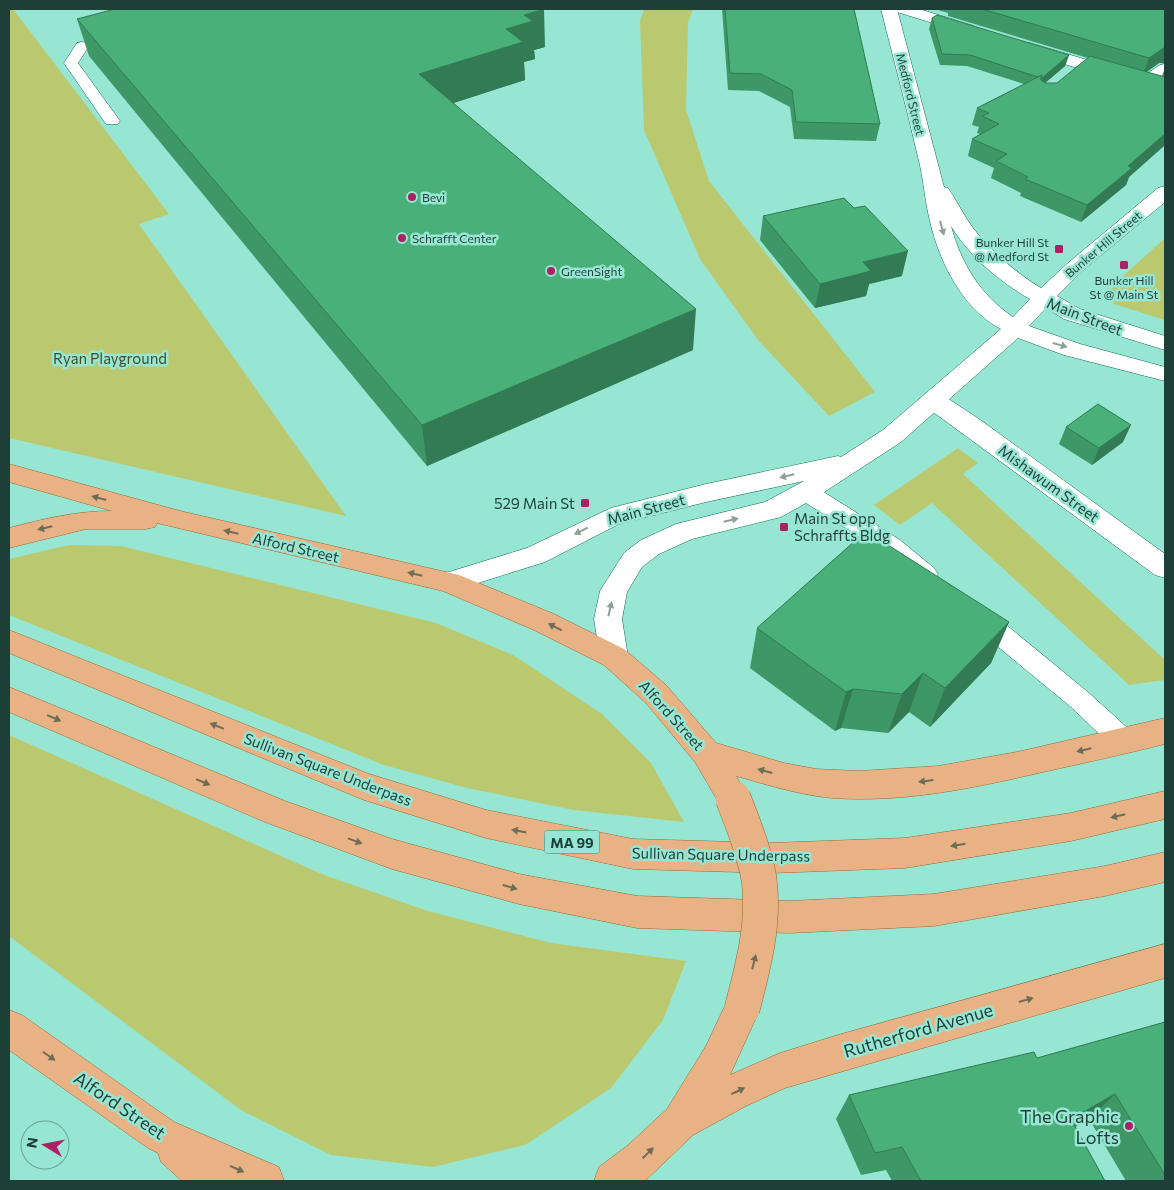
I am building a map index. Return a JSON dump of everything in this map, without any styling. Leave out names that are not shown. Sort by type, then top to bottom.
[{"type":"main road","name":"Medford Street","points":[[890,9],[934,180],[939,217],[945,242],[956,267],[972,293],[989,311],[1015,328]]},
{"type":"main road","points":[[903,9],[981,33]]},
{"type":"main road","points":[[1017,44],[1165,90]]},
{"type":"main road","points":[[1067,76],[1080,64]]},
{"type":"main road","name":"Medford Street","points":[[934,180],[964,230],[979,248],[1018,283],[1042,298]]},
{"type":"main road","name":"Bunker Hill Street","points":[[1042,298],[1099,246],[1165,192]]},
{"type":"main road","name":"Main Street","points":[[614,657],[608,619],[614,591],[633,560],[650,546],[685,531],[772,510],[806,492],[892,436],[1015,328],[1042,298],[1072,314],[1165,343]]},
{"type":"main road","name":"Main Street","points":[[1015,328],[1052,343],[1165,374]]},
{"type":"main road","name":"Mishawum Street","points":[[933,400],[1165,568]]},
{"type":"main road","name":"Main Street","points":[[449,582],[536,554],[611,517],[706,493],[851,462]]},
{"type":"main road","name":"Alford Street","points":[[9,473],[180,520],[449,582],[544,622],[614,657],[656,694],[706,753],[733,798],[749,839],[760,891],[757,949],[742,1009],[719,1059],[680,1122],[641,1160],[613,1181]]},
{"type":"main road","name":"Alford Street","points":[[9,538],[45,528],[86,520],[180,520]]},
{"type":"main road","name":"Sullivan Square Underpass","points":[[9,641],[364,786],[486,824],[633,854],[771,858],[905,853],[1071,827],[1165,805]]},
{"type":"main road","points":[[9,699],[276,812],[392,854],[519,889],[638,912],[789,917],[934,910],[1105,881],[1165,866]]},
{"type":"main road","points":[[706,753],[765,771],[817,782],[832,784],[905,783],[974,774],[1165,731]]},
{"type":"main road","name":"Rutherford Avenue","points":[[680,1122],[733,1093],[780,1072],[838,1053],[1165,960]]},
{"type":"main road","name":"Alford Street","points":[[9,1028],[161,1135],[266,1181]]},
{"type":"main road","points":[[161,1135],[209,1181]]},
{"type":"lane","points":[[82,46],[71,63],[112,121]]},
{"type":"lane","points":[[1144,82],[1165,68]]},
{"type":"lane","points":[[806,492],[892,546],[1080,700],[1124,741]]},
{"type":"green space","name":"Ryan Playground","points":[[9,9],[13,9],[169,214],[139,224],[346,516],[9,438]]},
{"type":"green space","points":[[644,9],[693,9],[688,23],[686,110],[709,181],[875,392],[829,416],[758,340],[700,259],[644,130],[640,21]]},
{"type":"green space","points":[[1165,238],[1165,320],[1114,304],[1111,294],[1113,285]]},
{"type":"green space","points":[[958,448],[978,463],[963,474],[1165,660],[1165,680],[1129,685],[932,503],[900,525],[874,505]]},
{"type":"green space","points":[[69,545],[121,546],[436,623],[513,655],[602,714],[651,763],[684,822],[574,810],[467,788],[384,765],[9,615],[9,559]]},
{"type":"green space","points":[[9,735],[324,875],[428,911],[551,943],[686,961],[663,1020],[611,1088],[525,1145],[433,1167],[331,1155],[241,1110],[9,936]]},
{"type":"building","name":"Schrafft Center","points":[[115,9],[544,9],[524,15],[533,21],[506,29],[523,42],[419,74],[696,309],[422,425],[77,19]]},
{"type":"building","points":[[725,9],[854,9],[880,124],[796,122],[792,90],[761,74],[730,73]]},
{"type":"building","points":[[982,9],[1165,9],[1165,47],[1149,58]]},
{"type":"building","points":[[937,15],[1069,55],[1042,78],[1042,75],[1038,77],[970,55],[942,54],[932,18]]},
{"type":"building","points":[[1090,56],[1165,77],[1165,134],[1128,166],[1132,168],[1087,205],[1025,179],[1028,177],[996,161],[1007,154],[972,139],[999,124],[982,116],[989,113],[977,108],[1042,75],[1040,79],[1045,83],[1057,83]]},
{"type":"building","points":[[844,198],[854,208],[865,206],[908,251],[863,262],[871,271],[820,284],[763,216]]},
{"type":"building","points":[[1098,404],[1131,425],[1099,448],[1066,427]]},
{"type":"building","points":[[866,531],[1009,622],[945,688],[923,673],[902,694],[853,689],[846,692],[757,628]]},
{"type":"building","points":[[1165,1022],[1165,1175],[1115,1094],[1071,1119],[1105,1181],[921,1181],[902,1147],[875,1153],[849,1095],[1034,1052],[1037,1058]]},
{"type":"place","name":"Bevi","points":[[412,197]]},
{"type":"place","name":"Schrafft Center","points":[[402,238]]},
{"type":"place","name":"Bunker Hill St @ Medford St","points":[[1059,249]]},
{"type":"place","name":"Bunker Hill St @ Main St","points":[[1124,265]]},
{"type":"place","name":"GreenSight","points":[[551,271]]},
{"type":"place","name":"529 Main St","points":[[585,503]]},
{"type":"place","name":"Main St opp Schraffts Bldg","points":[[784,527]]},
{"type":"place","name":"The Graphic Lofts","points":[[1129,1126]]}]
